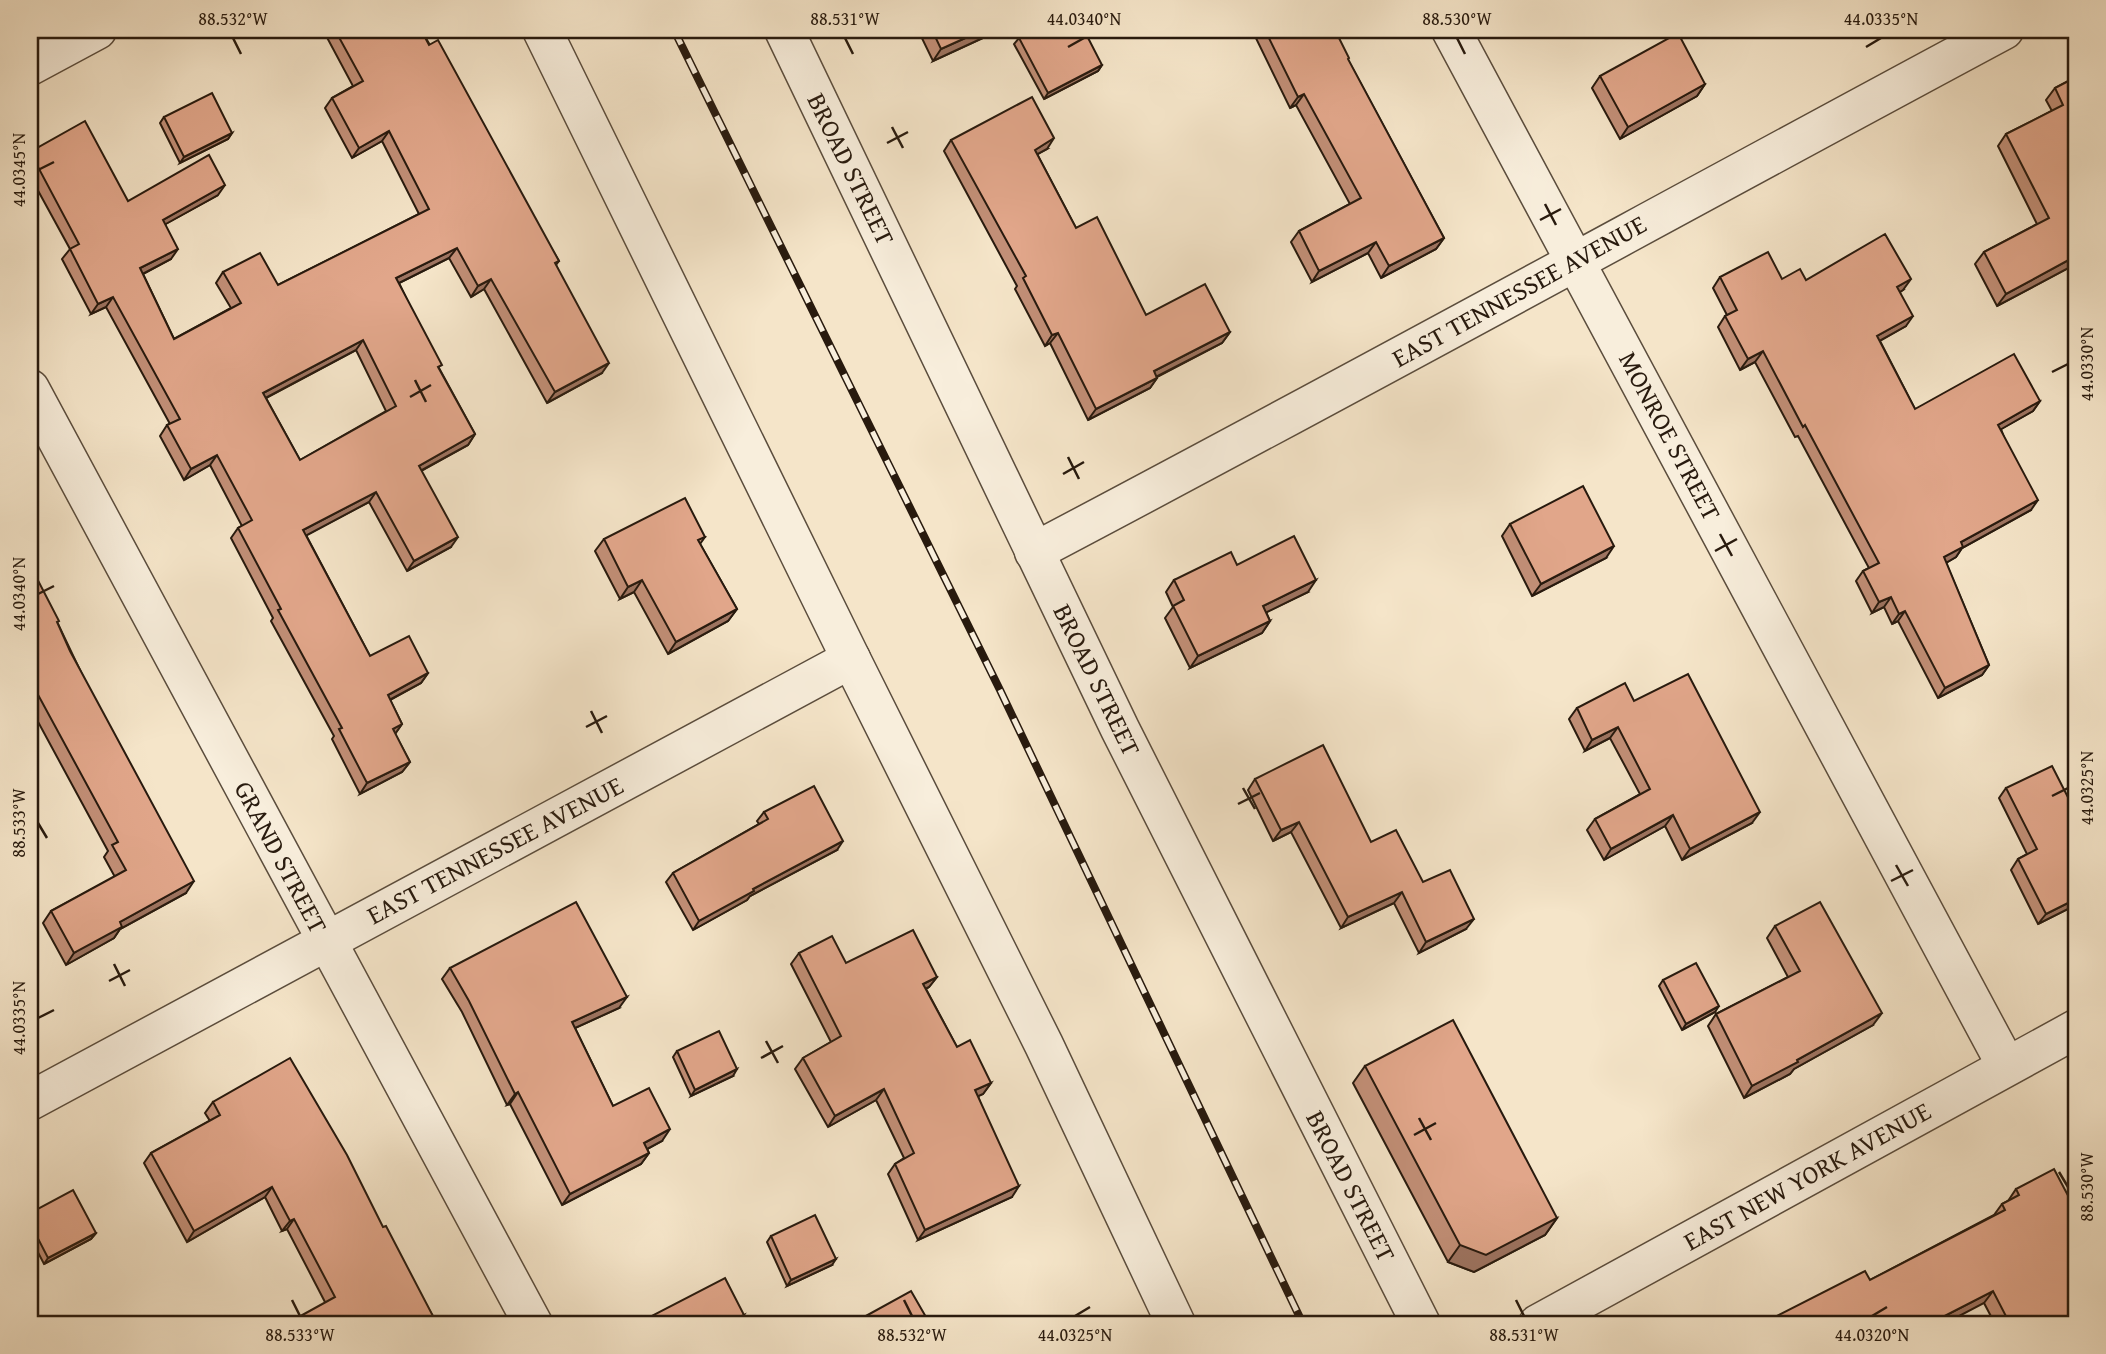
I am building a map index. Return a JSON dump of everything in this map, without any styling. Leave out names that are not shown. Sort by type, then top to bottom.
[{"type":"street","points":[[30,66],[97,30]]},
{"type":"street","points":[[541,30],[1044,1045],[1176,1324]]},
{"type":"street","name":"BROAD STREET","points":[[784,30],[1133,754],[1421,1324]]},
{"type":"street","name":"MONROE STREET","points":[[1451,30],[2006,1065]]},
{"type":"street","name":"EAST TENNESSEE AVENUE","points":[[1034,552],[1278,424],[1575,260],[2004,30]]},
{"type":"street","name":"GRAND STREET","points":[[30,389],[533,1324]]},
{"type":"street","name":"EAST TENNESSEE AVENUE","points":[[30,1101],[851,659]]},
{"type":"street","name":"EAST NEW YORK AVENUE","points":[[1538,1324],[2076,1029]]},
{"type":"building","points":[[335,30],[421,30],[429,45],[438,40],[559,261],[555,263],[609,363],[555,392],[491,279],[478,286],[457,248],[396,278],[442,365],[438,367],[475,434],[419,466],[458,537],[414,561],[376,492],[303,530],[370,656],[409,636],[428,673],[388,695],[402,724],[393,729],[410,762],[367,783],[339,729],[342,728],[278,610],[281,609],[238,528],[252,520],[217,455],[191,469],[167,425],[180,419],[113,297],[98,304],[70,249],[79,244],[30,152],[85,121],[128,201],[209,155],[225,185],[163,220],[178,249],[140,268],[174,339],[241,303],[223,272],[260,253],[278,285],[429,209],[389,131],[359,148],[332,98],[363,81]],"holes":[[[363,340],[396,406],[300,460],[263,393]]]},
{"type":"building","points":[[932,30],[983,30],[941,49]]},
{"type":"building","points":[[1034,30],[1084,30],[1102,65],[1048,93],[1019,38]]},
{"type":"building","points":[[1265,30],[1335,30],[1444,238],[1389,266],[1376,242],[1319,271],[1299,231],[1361,198],[1304,94],[1298,97]]},
{"type":"building","points":[[1678,33],[1705,84],[1628,127],[1600,76]]},
{"type":"building","points":[[2076,77],[2076,256],[2006,294],[1984,252],[2049,218],[2006,134],[2063,105],[2055,88]]},
{"type":"building","points":[[212,93],[232,133],[184,157],[164,117]]},
{"type":"building","points":[[1032,97],[1054,138],[1035,150],[1076,228],[1097,217],[1146,315],[1205,284],[1230,332],[1154,371],[1157,378],[1096,409],[1058,333],[1052,335],[1023,278],[1026,276],[951,140]]},
{"type":"building","points":[[1885,234],[1911,279],[1897,287],[1913,316],[1877,336],[1915,409],[2014,354],[2040,401],[1998,425],[2038,500],[1961,542],[1963,547],[1944,557],[1989,665],[1945,688],[1905,611],[1899,614],[1891,597],[1879,602],[1863,571],[1879,563],[1763,351],[1748,359],[1725,316],[1737,310],[1720,277],[1768,252],[1782,279],[1800,269],[1806,280]]},
{"type":"building","points":[[1583,486],[1614,546],[1541,584],[1510,524]]},
{"type":"building","points":[[685,498],[705,537],[698,540],[737,609],[676,642],[642,580],[628,587],[604,539]]},
{"type":"building","points":[[1294,536],[1316,580],[1263,606],[1270,621],[1198,656],[1173,606],[1184,600],[1174,580],[1231,552],[1237,565]]},
{"type":"building","points":[[30,565],[59,621],[57,622],[70,651],[194,881],[120,922],[122,927],[74,953],[51,911],[126,870],[112,845],[118,842],[30,680]]},
{"type":"building","points":[[1688,674],[1760,812],[1690,849],[1673,815],[1611,849],[1595,819],[1650,789],[1618,727],[1592,740],[1577,708],[1625,683],[1634,701]]},
{"type":"building","points":[[1323,745],[1371,842],[1396,830],[1423,882],[1450,870],[1474,919],[1426,942],[1402,892],[1348,917],[1299,822],[1281,830],[1255,779]]},
{"type":"building","points":[[2052,766],[2076,813],[2076,899],[2046,914],[2018,859],[2037,849],[2006,788]]},
{"type":"building","points":[[814,786],[843,841],[699,921],[673,873],[768,819],[764,812]]},
{"type":"building","points":[[576,902],[627,997],[572,1022],[613,1106],[649,1088],[670,1129],[644,1143],[649,1153],[570,1194],[450,968]]},
{"type":"building","points":[[1820,902],[1882,1013],[1752,1086],[1716,1014],[1800,971],[1775,926]]},
{"type":"building","points":[[913,930],[937,977],[923,984],[957,1047],[970,1040],[991,1083],[975,1090],[1019,1186],[925,1230],[895,1164],[914,1153],[884,1089],[835,1116],[803,1058],[841,1036],[799,953],[832,936],[846,963]]},
{"type":"building","points":[[1696,963],[1719,1006],[1686,1024],[1663,980]]},
{"type":"building","points":[[1453,1020],[1557,1218],[1486,1255],[1460,1245],[1365,1066]]},
{"type":"building","points":[[719,1031],[737,1069],[695,1090],[677,1051]]},
{"type":"building","points":[[290,1058],[347,1155],[383,1227],[386,1226],[435,1320],[441,1317],[445,1324],[286,1324],[335,1297],[294,1219],[290,1221],[272,1187],[194,1231],[151,1153],[220,1115],[213,1102]]},
{"type":"building","points":[[2054,1169],[2074,1207],[2076,1206],[2076,1324],[2010,1324],[1993,1291],[1929,1324],[1761,1324],[1865,1271],[1870,1280],[2005,1210],[2002,1204],[2019,1195],[2016,1189]]},
{"type":"building","points":[[73,1190],[96,1233],[48,1258],[30,1223],[30,1213]]},
{"type":"building","points":[[815,1215],[836,1259],[791,1280],[771,1236]]},
{"type":"building","points":[[725,1278],[744,1315],[725,1324],[638,1324],[638,1323]]},
{"type":"building","points":[[911,1291],[930,1324],[868,1324],[864,1317]]},
{"type":"railway","points":[[674,30],[1000,690],[1303,1324]]}]
